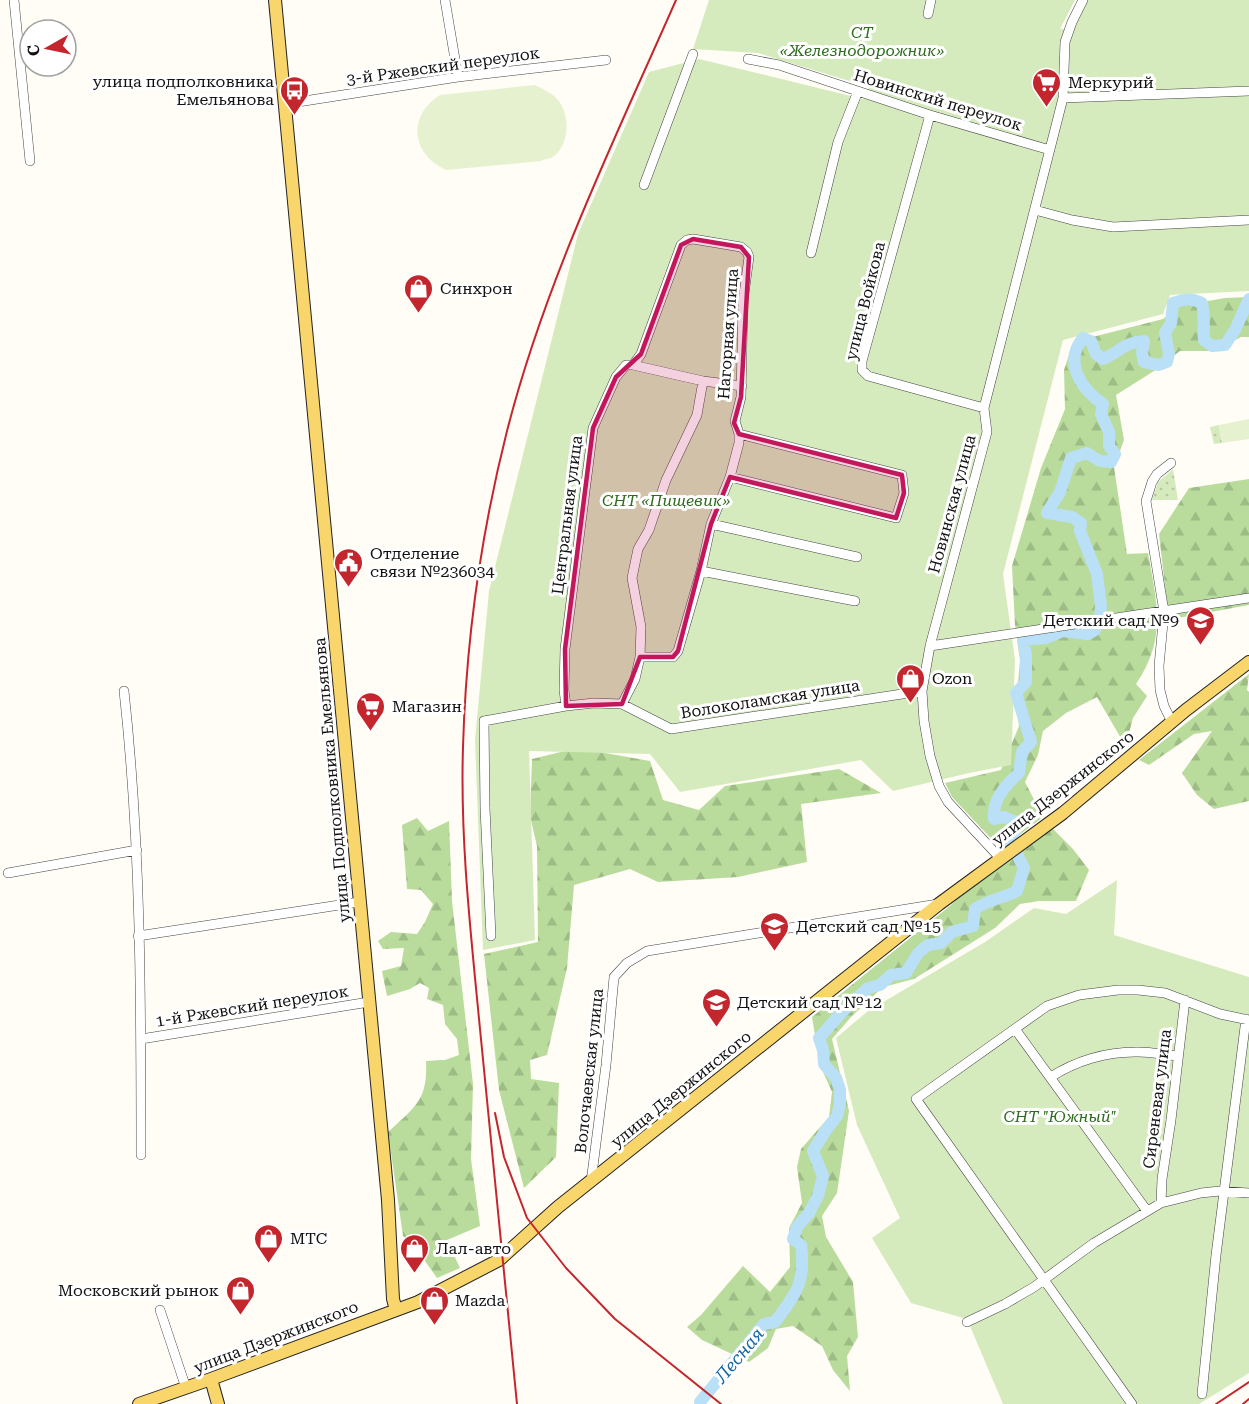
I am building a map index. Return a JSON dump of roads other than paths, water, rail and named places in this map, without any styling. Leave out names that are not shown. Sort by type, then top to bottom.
[{"type":"main road","name":"улица Подполковника Емельянова","points":[[275,0],[388,1200],[396,1310]]},
{"type":"main road","name":"улица Дзержинского","points":[[139,1404],[418,1302],[499,1260],[558,1207],[939,904],[1063,813],[1172,722],[1249,662]]},
{"type":"main road","points":[[211,1379],[218,1404]]},
{"type":"street","points":[[14,0],[30,161]]},
{"type":"street","points":[[445,0],[458,77]]},
{"type":"street","points":[[928,15],[931,0]]},
{"type":"street","name":"Новинская улица","points":[[1000,858],[948,802],[939,786],[930,756],[922,691],[930,646],[987,432],[984,408],[1063,98],[1065,42],[1083,0]]},
{"type":"street","points":[[644,184],[693,54]]},
{"type":"street","name":"Новинский переулок","points":[[748,59],[779,65],[930,115],[1050,150]]},
{"type":"street","name":"3-й Ржевский переулок","points":[[285,104],[458,77],[606,60]]},
{"type":"street","points":[[811,253],[838,142],[858,91]]},
{"type":"street","points":[[1063,98],[1249,91]]},
{"type":"street","name":"улица Войкова","points":[[930,115],[862,360],[862,369],[867,376],[984,408]]},
{"type":"street","points":[[1035,210],[1072,220],[1113,226],[1249,220]]},
{"type":"street","name":"Центральная улица","points":[[566,706],[565,649],[593,428],[616,377],[626,365],[633,365],[641,354],[681,245],[693,239],[741,248],[749,257]]},
{"type":"street","name":"Нагорная улица","points":[[640,657],[673,657],[678,651],[701,571],[711,524],[730,477],[740,443],[735,421],[742,386],[743,301],[749,257]]},
{"type":"street","points":[[633,365],[704,381],[742,386]]},
{"type":"street","points":[[622,704],[635,679],[640,657],[641,627],[632,578],[638,549],[649,530],[666,480],[697,415],[704,381]]},
{"type":"street","points":[[730,477],[896,518],[904,493],[902,475],[739,434]]},
{"type":"street","points":[[1171,463],[1157,474],[1146,501],[1164,612],[1159,666],[1160,690],[1164,706],[1172,722]]},
{"type":"street","points":[[711,524],[857,556]]},
{"type":"street","points":[[701,571],[855,600]]},
{"type":"street","points":[[930,646],[1249,598]]},
{"type":"street","points":[[124,691],[136,850],[141,1039],[141,1155]]},
{"type":"street","name":"Волоколамская улица","points":[[491,936],[485,808],[484,721],[566,706],[594,703],[622,704],[671,729],[922,691]]},
{"type":"street","points":[[8,873],[136,850]]},
{"type":"street","points":[[138,936],[359,902]]},
{"type":"street","name":"Волочаевская улица","points":[[591,1182],[606,1065],[614,977],[627,963],[647,951],[939,904]]},
{"type":"street","points":[[1132,1404],[916,1099],[1047,1006],[1098,992],[1138,990],[1165,993],[1220,1014],[1248,1019],[1224,1191],[1202,1394]]},
{"type":"street","name":"Сиреневая улица","points":[[1161,1203],[1162,1179],[1185,1000]]},
{"type":"street","name":"1-й Ржевский переулок","points":[[141,1039],[369,1002]]},
{"type":"street","points":[[1015,1029],[1147,1211]]},
{"type":"street","points":[[1051,1077],[1076,1063],[1106,1055],[1136,1052],[1178,1056]]},
{"type":"street","points":[[967,1322],[1005,1304],[1044,1280],[1094,1243],[1161,1203],[1201,1193],[1224,1191],[1249,1193]]},
{"type":"street","points":[[160,1310],[186,1388]]},
{"type":"waterway","name":"Лесная","points":[[700,1402],[764,1324],[775,1322],[794,1295],[801,1278],[801,1245],[793,1239],[797,1227],[809,1213],[818,1196],[823,1176],[813,1151],[837,1116],[840,1104],[840,1090],[836,1078],[824,1064],[819,1038],[868,988],[880,985],[891,975],[906,973],[918,953],[928,945],[941,943],[952,932],[973,926],[975,909],[1017,891],[1024,868],[1010,840],[1019,823],[1004,817],[994,819],[994,812],[1000,793],[1019,773],[1022,752],[1031,742],[1016,693],[1026,682],[1026,655],[1023,640],[1046,638],[1063,631],[1088,634],[1095,630],[1100,620],[1101,606],[1097,574],[1080,531],[1081,523],[1072,517],[1047,513],[1060,492],[1071,458],[1087,453],[1100,461],[1111,462],[1115,454],[1109,446],[1109,432],[1101,414],[1103,404],[1088,391],[1077,374],[1075,365],[1077,347],[1083,338],[1091,341],[1096,354],[1103,359],[1127,345],[1144,341],[1142,353],[1144,362],[1159,365],[1167,362],[1169,353],[1165,333],[1171,323],[1173,303],[1188,300],[1202,303],[1204,340],[1212,346],[1225,345],[1235,330],[1249,299]]},
{"type":"railway","points":[[517,1404],[467,888],[463,818],[463,747],[471,628],[482,548],[498,470],[523,375],[582,212],[676,0]]},
{"type":"railway","points":[[495,1113],[504,1157],[527,1218],[566,1268],[615,1319],[721,1404]]},
{"type":"railway","points":[[1216,1404],[1249,1382]]},
{"type":"railway","points":[[1243,1404],[1249,1399]]},
{"type":"place","name":"Меркурий","points":[[1047,108]]},
{"type":"place","name":"улица подполковника Емельянова","points":[[295,116]]},
{"type":"place","name":"Синхрон","points":[[419,314]]},
{"type":"place","name":"Отделение связи №236034","points":[[349,588]]},
{"type":"place","name":"Детский сад №9","points":[[1200,646]]},
{"type":"place","name":"Ozon","points":[[911,704]]},
{"type":"place","name":"Магазин","points":[[371,732]]},
{"type":"place","name":"Детский сад №15","points":[[775,952]]},
{"type":"place","name":"Детский сад №12","points":[[716,1028]]},
{"type":"place","name":"МТС","points":[[269,1264]]},
{"type":"place","name":"Лал-авто","points":[[415,1274]]},
{"type":"place","name":"Московский рынок","points":[[240,1316]]},
{"type":"place","name":"Mazda","points":[[434,1326]]},
{"type":"park label","name":"СТ «Железнодорожник»","points":[[862,41]]},
{"type":"park label","name":"СНТ «Пищевик»","points":[[666,500]]},
{"type":"park label","name":"СНТ \"Южный\"","points":[[1060,1116]]}]
